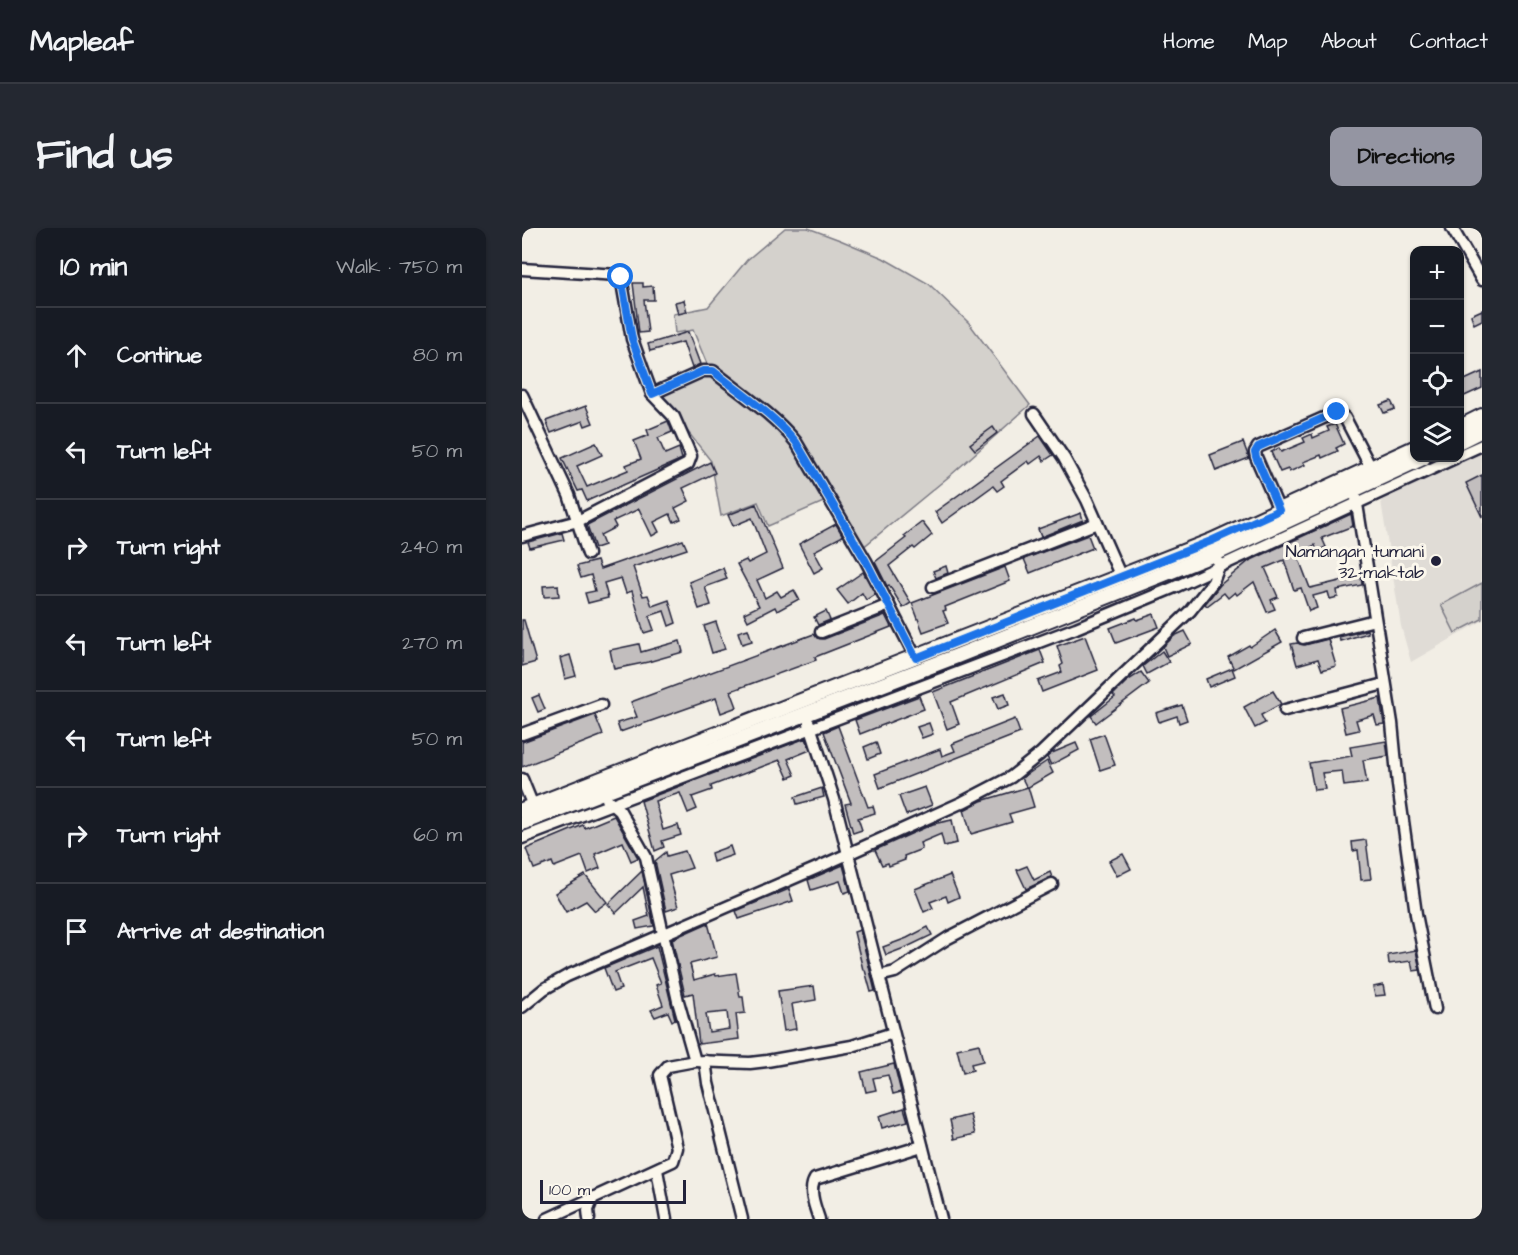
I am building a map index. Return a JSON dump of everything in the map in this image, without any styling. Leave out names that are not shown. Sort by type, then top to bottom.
[{"type":"main road","points":[[1464,425],[1482,416]]},
{"type":"main road","points":[[1464,439],[1482,430]]},
{"type":"main road","points":[[522,823],[534,808],[1121,577],[1214,547],[1279,510],[1410,450]]},
{"type":"main road","points":[[534,808],[606,798],[809,721],[1414,462]]},
{"type":"street","points":[[1452,228],[1482,279]]},
{"type":"street","points":[[522,269],[621,277],[632,339],[652,394],[674,417],[691,456],[688,464],[578,521],[522,536]]},
{"type":"street","points":[[652,394],[708,370],[713,371],[770,414],[796,442],[866,561],[916,658]]},
{"type":"street","points":[[522,395],[561,476],[588,554]]},
{"type":"street","points":[[1279,510],[1256,457],[1255,452],[1258,447],[1337,412],[1345,418],[1371,468]]},
{"type":"street","points":[[1034,414],[1064,458],[1121,577]]},
{"type":"street","points":[[1464,453],[1482,445]]},
{"type":"street","points":[[941,1219],[849,854],[809,721],[963,670],[1076,628],[1218,569],[1447,462]]},
{"type":"street","points":[[1354,489],[1392,723],[1416,914],[1435,1009]]},
{"type":"street","points":[[933,587],[1097,523]]},
{"type":"street","points":[[522,1007],[544,989],[567,976],[849,854],[963,802],[1011,777],[1040,754],[1190,611],[1213,582],[1218,569],[1214,547]]},
{"type":"street","points":[[821,632],[889,605]]},
{"type":"street","points":[[1303,638],[1375,620]]},
{"type":"street","points":[[957,656],[963,670]]},
{"type":"street","points":[[1285,710],[1384,684]]},
{"type":"street","points":[[522,734],[601,705]]},
{"type":"street","points":[[522,779],[534,808]]},
{"type":"street","points":[[522,838],[606,798],[620,811],[646,856],[678,1001],[711,1097],[742,1219]]},
{"type":"street","points":[[879,976],[895,972],[948,938],[1052,884]]},
{"type":"street","points":[[547,1219],[673,1161],[676,1148],[660,1075],[668,1066],[700,1061],[750,1063],[766,1061],[852,1046],[893,1033]]},
{"type":"street","points":[[819,1219],[812,1191],[815,1179],[922,1146]]},
{"type":"street","points":[[657,1170],[666,1219]]},
{"type":"street","points":[[589,1219],[588,1210],[592,1200]]},
{"type":"shaded area","points":[[785,228],[808,228],[840,240],[883,258],[929,284],[969,323],[1030,405],[952,474],[862,548],[835,497],[768,526],[758,502],[721,516],[711,461],[658,394],[707,364],[693,330],[675,333],[673,314],[708,307],[747,260]]},
{"type":"shaded area","name":"Namangan tumani 32-maktab","points":[[1482,451],[1482,621],[1411,662],[1401,626],[1381,501],[1464,462]]},
{"type":"shaded area","points":[[1482,583],[1482,619],[1455,633],[1441,605]]},
{"type":"building","points":[[633,283],[643,283],[643,287],[653,286],[654,300],[644,300],[648,332],[639,333]]},
{"type":"building","points":[[684,300],[687,312],[678,314],[675,302]]},
{"type":"building","points":[[1482,310],[1482,320],[1474,324],[1471,315]]},
{"type":"building","points":[[688,332],[700,364],[692,368],[683,342],[650,351],[648,344]]},
{"type":"building","points":[[1482,372],[1482,388],[1464,396],[1464,380]]},
{"type":"building","points":[[1391,401],[1395,409],[1384,413],[1380,405]]},
{"type":"building","points":[[586,406],[593,423],[585,426],[583,421],[551,433],[546,421]]},
{"type":"building","points":[[668,421],[672,432],[658,438],[665,454],[679,448],[682,459],[587,501],[582,490],[578,491],[562,458],[596,443],[602,455],[577,466],[587,487],[628,470],[626,465],[641,459],[634,441],[649,435],[647,430]]},
{"type":"building","points":[[1335,424],[1344,444],[1336,448],[1338,451],[1322,458],[1321,455],[1303,462],[1305,465],[1289,472],[1288,469],[1280,472],[1271,452],[1279,448],[1281,452],[1305,442],[1303,438],[1312,434],[1313,438],[1329,431],[1327,427]]},
{"type":"building","points":[[993,427],[997,433],[975,450],[970,444]]},
{"type":"building","points":[[1040,436],[1053,455],[1044,461],[1041,456],[1030,464],[1028,461],[1001,481],[1004,486],[997,491],[993,486],[942,523],[935,512]]},
{"type":"building","points":[[1243,442],[1249,458],[1216,471],[1210,455]]},
{"type":"building","points":[[710,462],[715,473],[683,488],[689,501],[675,508],[681,519],[674,522],[670,514],[654,522],[659,532],[652,536],[639,509],[613,521],[616,527],[600,535],[604,545],[595,548],[587,525]]},
{"type":"building","points":[[1482,475],[1482,517],[1466,483]]},
{"type":"building","points":[[756,504],[783,568],[757,580],[765,598],[777,591],[781,597],[794,590],[799,599],[777,611],[775,607],[748,621],[744,613],[759,606],[737,564],[746,560],[748,563],[766,554],[752,518],[733,526],[728,515]]},
{"type":"building","points":[[1081,513],[1083,520],[1041,537],[1038,529]]},
{"type":"building","points":[[1351,514],[1353,526],[1322,538],[1326,547],[1317,551],[1315,545],[1297,554],[1310,588],[1361,576],[1362,585],[1337,590],[1338,597],[1330,599],[1328,592],[1313,596],[1317,608],[1309,611],[1301,588],[1294,590],[1284,560],[1265,568],[1278,597],[1271,600],[1275,609],[1267,612],[1254,582],[1237,595],[1235,592],[1228,598],[1224,593],[1207,606],[1205,604],[1220,585],[1249,561]]},
{"type":"building","points":[[922,522],[932,535],[889,566],[911,603],[903,608],[889,585],[887,586],[875,562],[906,538],[904,536]]},
{"type":"building","points":[[836,524],[843,536],[814,551],[823,568],[814,573],[799,544]]},
{"type":"building","points":[[562,533],[564,540],[530,548],[528,542]]},
{"type":"building","points":[[1088,535],[1093,548],[1030,573],[1024,559]]},
{"type":"building","points":[[683,540],[687,549],[633,567],[643,596],[648,595],[652,606],[669,600],[676,623],[669,626],[664,611],[649,616],[654,630],[644,633],[632,591],[626,593],[621,578],[604,583],[608,598],[588,603],[585,593],[595,591],[591,575],[581,578],[577,566],[597,561],[600,569]]},
{"type":"building","points":[[946,566],[948,573],[936,578],[933,571]]},
{"type":"building","points":[[1005,567],[1010,581],[945,607],[946,610],[943,611],[948,623],[923,632],[912,603]]},
{"type":"building","points":[[723,568],[727,579],[705,587],[711,605],[699,609],[689,582]]},
{"type":"building","points":[[863,572],[875,594],[866,600],[862,593],[848,604],[837,590]]},
{"type":"building","points":[[558,585],[559,596],[544,597],[543,586]]},
{"type":"building","points":[[826,611],[830,620],[818,625],[814,617]]},
{"type":"building","points":[[1154,614],[1159,627],[1116,643],[1110,628]]},
{"type":"building","points":[[885,615],[891,627],[815,657],[816,660],[731,691],[737,707],[721,713],[716,698],[620,732],[617,723],[637,717],[631,702],[814,634],[817,638],[824,639]]},
{"type":"building","points":[[522,620],[524,620],[536,662],[522,666]]},
{"type":"building","points":[[716,622],[725,649],[712,653],[704,626]]},
{"type":"building","points":[[748,629],[752,641],[742,644],[738,632]]},
{"type":"building","points":[[1275,630],[1282,642],[1234,669],[1228,657],[1249,645],[1250,647]]},
{"type":"building","points":[[1367,630],[1368,633],[1340,641],[1339,637]]},
{"type":"building","points":[[1185,631],[1192,644],[1167,656],[1163,647],[1174,636]]},
{"type":"building","points":[[1085,636],[1098,670],[1042,692],[1038,681],[1062,672],[1060,666],[1063,664],[1057,646]]},
{"type":"building","points":[[1328,639],[1336,666],[1322,670],[1318,659],[1297,665],[1291,644],[1305,645]]},
{"type":"building","points":[[680,641],[683,652],[614,669],[610,650],[639,644],[641,652]]},
{"type":"building","points":[[1040,650],[1045,663],[951,702],[959,724],[947,729],[933,692]]},
{"type":"building","points":[[1162,651],[1169,662],[1147,674],[1143,666]]},
{"type":"building","points":[[570,655],[576,676],[565,679],[560,658]]},
{"type":"building","points":[[1232,668],[1235,676],[1209,687],[1206,679]]},
{"type":"building","points":[[1141,672],[1149,683],[1096,723],[1091,716],[1115,697],[1113,695],[1127,681]]},
{"type":"building","points":[[1273,691],[1281,704],[1261,715],[1265,723],[1255,728],[1244,707]]},
{"type":"building","points":[[1005,693],[1009,705],[998,709],[993,697]]},
{"type":"building","points":[[539,695],[545,709],[538,712],[532,698]]},
{"type":"building","points":[[919,696],[924,709],[860,734],[855,720]]},
{"type":"building","points":[[1380,698],[1384,724],[1377,725],[1374,715],[1356,720],[1359,730],[1346,733],[1340,708]]},
{"type":"building","points":[[1182,705],[1187,720],[1179,723],[1177,716],[1159,722],[1156,713]]},
{"type":"building","points":[[595,715],[603,735],[522,767],[522,742]]},
{"type":"building","points":[[1015,719],[1020,733],[880,788],[875,774],[940,749],[942,756],[955,751],[952,744]]},
{"type":"building","points":[[929,723],[933,734],[922,738],[917,727]]},
{"type":"building","points":[[838,726],[868,807],[873,806],[875,813],[858,818],[862,830],[853,833],[845,804],[851,803],[824,732]]},
{"type":"building","points":[[1104,734],[1115,765],[1100,770],[1090,739]]},
{"type":"building","points":[[806,738],[810,750],[788,759],[795,775],[788,778],[780,760],[711,786],[712,790],[692,797],[697,809],[688,813],[680,793],[655,801],[663,830],[678,825],[681,835],[662,841],[664,847],[655,851],[641,801]]},
{"type":"building","points":[[1386,741],[1388,756],[1363,760],[1367,783],[1344,786],[1342,771],[1322,773],[1325,789],[1314,790],[1309,763],[1352,756],[1350,747]]},
{"type":"building","points":[[876,742],[880,754],[868,759],[864,747]]},
{"type":"building","points":[[1076,743],[1079,750],[1051,765],[1047,757]]},
{"type":"building","points":[[1047,761],[1053,773],[1027,788],[1022,778]]},
{"type":"building","points":[[925,787],[932,805],[906,815],[899,796]]},
{"type":"building","points":[[1028,787],[1034,807],[1009,814],[1012,822],[971,834],[964,810],[981,801]]},
{"type":"building","points":[[822,788],[824,797],[797,804],[795,797]]},
{"type":"building","points":[[614,816],[638,858],[631,861],[623,842],[595,854],[600,868],[588,873],[582,856],[554,867],[552,862],[534,869],[526,849],[583,825],[585,828]]},
{"type":"building","points":[[952,820],[957,843],[944,846],[941,834],[920,843],[922,849],[904,856],[905,860],[889,866],[888,863],[882,865],[875,850],[933,824]]},
{"type":"building","points":[[1366,840],[1371,879],[1361,880],[1358,850],[1353,851],[1352,842]]},
{"type":"building","points":[[730,846],[733,855],[713,862],[711,853]]},
{"type":"building","points":[[685,851],[692,868],[669,875],[678,907],[666,911],[655,861],[666,852],[667,856]]},
{"type":"building","points":[[1123,854],[1131,869],[1117,876],[1109,861]]},
{"type":"building","points":[[843,865],[850,891],[844,893],[840,881],[811,890],[808,880]]},
{"type":"building","points":[[1027,866],[1034,880],[1050,872],[1052,877],[1026,889],[1017,870]]},
{"type":"building","points":[[642,871],[654,926],[637,929],[635,921],[649,916],[643,887],[616,913],[608,904]]},
{"type":"building","points":[[585,875],[607,902],[595,911],[586,901],[566,912],[555,893]]},
{"type":"building","points":[[950,875],[959,897],[948,902],[946,896],[930,902],[933,908],[924,912],[915,889]]},
{"type":"building","points":[[789,889],[793,901],[739,919],[736,911]]},
{"type":"building","points":[[708,923],[717,957],[690,964],[694,980],[715,974],[716,976],[736,973],[745,1013],[736,1014],[739,1039],[699,1044],[693,993],[685,995],[672,939]],"holes":[[[727,1012],[729,1029],[709,1032],[706,1014]]]},
{"type":"building","points":[[928,927],[932,935],[886,955],[883,947]]},
{"type":"building","points":[[860,930],[875,991],[871,992],[854,932]]},
{"type":"building","points":[[657,946],[675,1019],[672,1021],[668,1012],[655,1017],[651,1010],[663,1005],[656,985],[661,983],[651,958],[615,972],[621,989],[613,992],[604,968]]},
{"type":"building","points":[[1416,950],[1420,970],[1413,971],[1411,961],[1389,964],[1388,955]]},
{"type":"building","points":[[1383,985],[1385,995],[1375,996],[1373,987]]},
{"type":"building","points":[[814,986],[816,1000],[792,1004],[796,1029],[784,1031],[778,991]]},
{"type":"building","points":[[979,1044],[983,1061],[971,1064],[973,1070],[963,1073],[957,1049]]},
{"type":"building","points":[[894,1064],[901,1092],[893,1094],[888,1075],[873,1078],[876,1090],[866,1092],[861,1072]]},
{"type":"building","points":[[904,1108],[908,1121],[882,1128],[879,1116]]},
{"type":"building","points":[[970,1115],[975,1134],[954,1139],[950,1120]]},
{"type":"place","name":"Namangan tumani 32-maktab","points":[[1436,561]]},
{"type":"route","points":[[621,277],[624,282],[632,339],[652,394],[708,370],[713,371],[770,414],[796,442],[830,498],[866,561],[916,658],[1211,541],[1279,510],[1255,452],[1258,447],[1337,412]]}]
